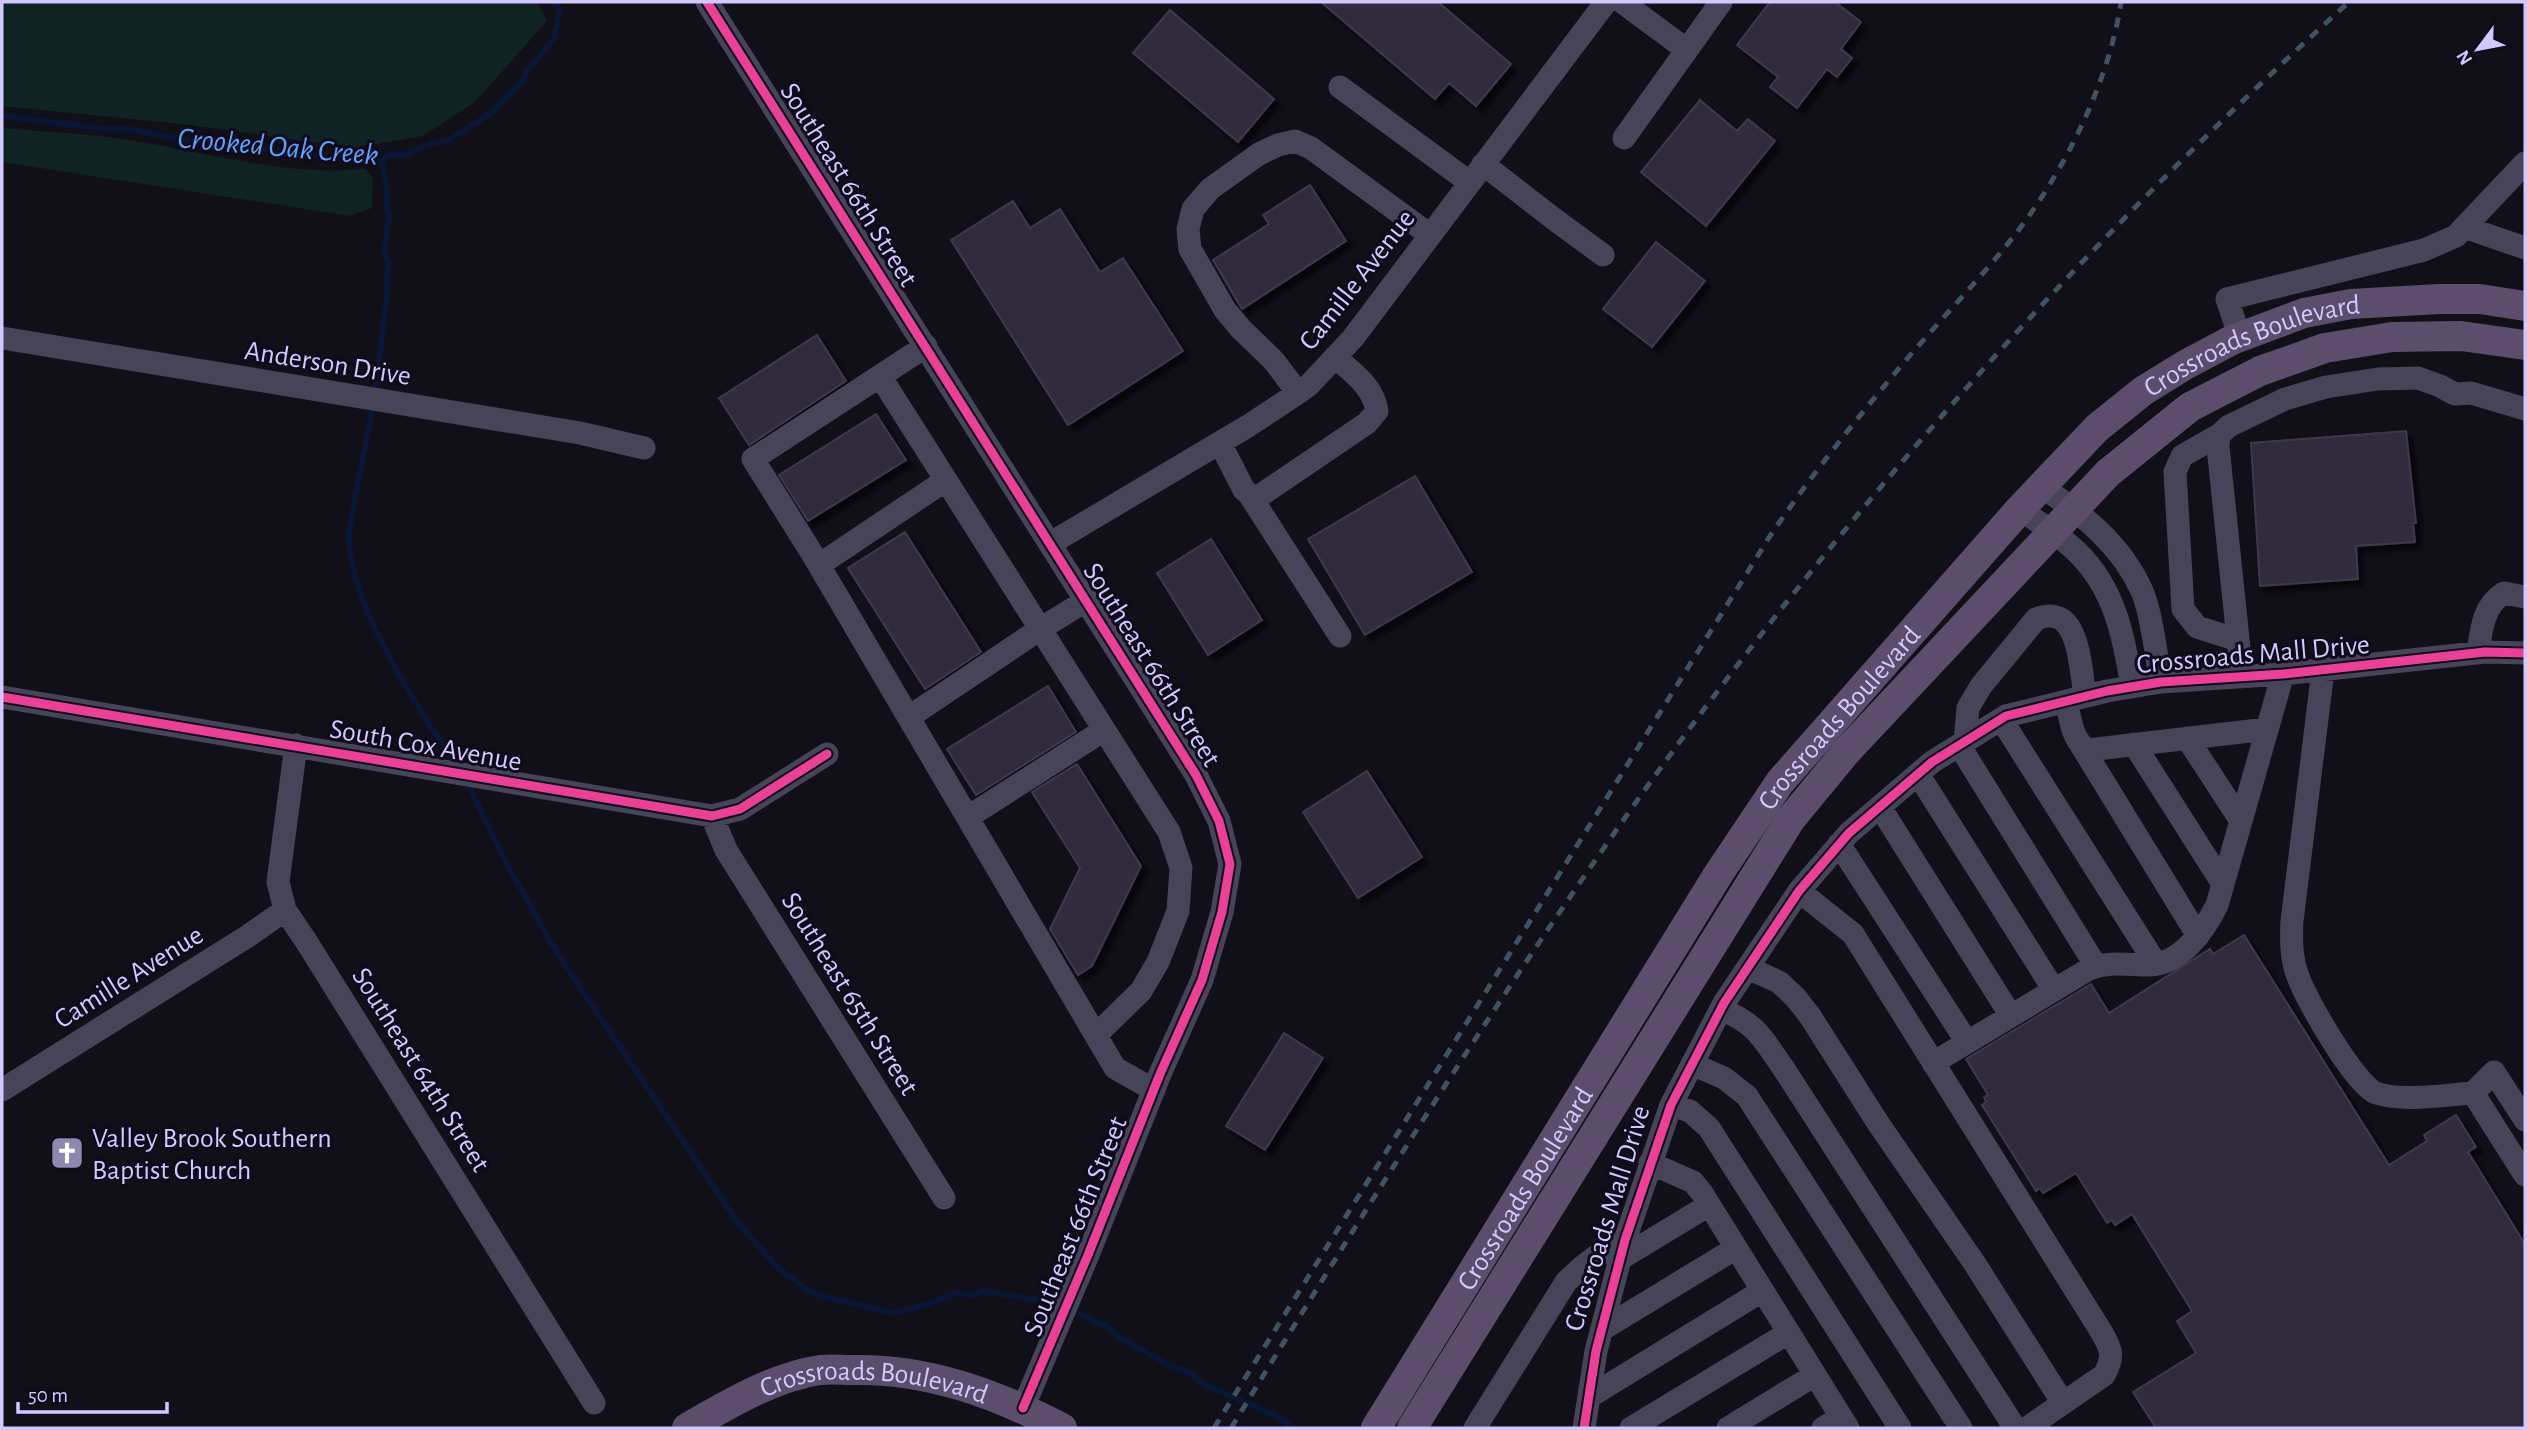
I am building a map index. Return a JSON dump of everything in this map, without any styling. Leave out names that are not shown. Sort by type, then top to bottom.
[{"type":"main road","name":"Crossroads Boulevard","points":[[1376,1428],[1719,873],[1780,782],[2020,509],[2096,428],[2143,391],[2186,365],[2240,337],[2304,313],[2351,304],[2439,299],[2480,299],[2525,306]]},
{"type":"main road","name":"Crossroads Boulevard","points":[[1412,1428],[1790,820],[1846,752],[2108,472],[2190,407],[2260,371],[2326,348],[2392,337],[2461,336],[2525,345]]},
{"type":"main road","name":"Crossroads Boulevard","points":[[687,1428],[735,1401],[780,1381],[820,1370],[873,1369],[908,1372],[965,1386],[1023,1408],[1062,1428]]},
{"type":"street","name":"Southeast 66th Street","points":[[709,2],[1196,775],[1219,821],[1230,864],[1222,912],[1202,980],[1023,1408]]},
{"type":"street","name":"Camille Avenue","points":[[1051,543],[1220,443],[1309,385],[1353,338],[1606,2]]},
{"type":"street","points":[[1622,2],[1687,50]]},
{"type":"street","points":[[1624,138],[1721,2]]},
{"type":"street","points":[[1340,87],[1553,219],[1604,254]]},
{"type":"street","points":[[1297,393],[1274,361],[1225,310],[1198,267],[1190,249],[1188,229],[1193,209],[1210,189],[1259,154],[1295,141],[1311,148],[1430,235]]},
{"type":"street","points":[[2240,337],[2227,299],[2424,250],[2456,236],[2525,163]]},
{"type":"street","points":[[2464,227],[2525,248]]},
{"type":"street","name":"Anderson Drive","points":[[2,338],[580,433],[644,448]]},
{"type":"street","points":[[926,346],[753,459],[819,565],[1115,1068],[1154,1090]]},
{"type":"street","points":[[1220,443],[1244,490],[1253,497],[1258,497],[1367,423],[1377,411],[1375,397],[1368,387],[1335,357]]},
{"type":"street","points":[[880,376],[1169,832],[1181,868],[1178,911],[1158,962],[1141,991],[1096,1035]]},
{"type":"street","points":[[2238,640],[2197,627],[2183,609],[2175,472],[2182,456],[2219,435],[2229,426],[2285,400],[2326,387],[2378,379],[2418,378],[2455,394],[2471,393],[2525,410]]},
{"type":"street","points":[[2219,435],[2218,447],[2242,677]]},
{"type":"street","points":[[819,565],[946,480]]},
{"type":"street","points":[[2041,486],[2098,530],[2125,560],[2143,593],[2161,682]]},
{"type":"street","points":[[1249,494],[1340,636]]},
{"type":"street","points":[[2020,509],[2077,551],[2089,566],[2113,605],[2124,637],[2132,687]]},
{"type":"street","points":[[2477,653],[2483,622],[2498,596],[2504,593],[2525,597]]},
{"type":"street","points":[[909,717],[1087,600]]},
{"type":"street","points":[[2096,966],[1962,743],[1968,708],[1980,686],[2036,620],[2048,615],[2059,616],[2067,623],[2075,638],[2075,736],[2198,936]]},
{"type":"street","name":"Crossroads Mall Drive","points":[[1584,1428],[1596,1351],[1623,1250],[1671,1105],[1721,1009],[1799,891],[1849,833],[1918,774],[2001,719],[2132,687],[2161,682],[2283,674],[2477,653],[2525,653]]},
{"type":"street","points":[[2323,670],[2292,921],[2291,941],[2298,978],[2311,1005],[2355,1074],[2375,1093],[2397,1097],[2473,1093],[2494,1072],[2525,1121]]},
{"type":"street","points":[[1933,1063],[2096,966],[2109,963],[2155,964],[2170,959],[2198,936],[2217,905],[2283,674]]},
{"type":"street","name":"South Cox Avenue","points":[[2,696],[712,817],[740,809],[827,754]]},
{"type":"street","points":[[2001,719],[2155,964]]},
{"type":"street","points":[[2081,745],[2088,750],[2267,729]]},
{"type":"street","points":[[968,817],[1104,730]]},
{"type":"street","points":[[2187,738],[2241,821]]},
{"type":"street","points":[[2134,744],[2223,884]]},
{"type":"street","name":"Southeast 64th Street","points":[[296,745],[278,882],[285,910],[594,1403]]},
{"type":"street","points":[[1918,774],[2054,990]]},
{"type":"street","points":[[1880,807],[2011,1016]]},
{"type":"street","name":"Southeast 65th Street","points":[[712,817],[726,850],[944,1198]]},
{"type":"street","points":[[1839,844],[1967,1042]]},
{"type":"street","points":[[1799,891],[1853,934],[2111,1351],[2111,1363],[2104,1375],[2027,1428]]},
{"type":"street","name":"Camille Avenue","points":[[2,1090],[285,910]]},
{"type":"street","points":[[1748,968],[1779,982],[1810,1016],[1878,1123],[1975,1264],[2063,1404]]},
{"type":"street","points":[[1721,1009],[1744,1019],[1756,1029],[2015,1428]]},
{"type":"street","points":[[1692,1064],[1724,1078],[1747,1096],[1961,1428]]},
{"type":"street","points":[[2473,1093],[2525,1173]]},
{"type":"street","points":[[1671,1105],[1690,1111],[1709,1128],[1900,1428]]},
{"type":"street","points":[[1650,1163],[1693,1182],[1710,1205],[1815,1375],[1837,1425]]},
{"type":"street","points":[[1475,1428],[1566,1282],[1585,1262],[1600,1252],[1623,1250],[1710,1205]]},
{"type":"street","points":[[1603,1329],[1736,1248]]},
{"type":"street","points":[[1589,1397],[1762,1290]]},
{"type":"street","points":[[1631,1428],[1788,1333]]},
{"type":"street","points":[[1728,1428],[1815,1375]]},
{"type":"green space","points":[[2,2],[537,2],[547,21],[475,102],[423,136],[354,148],[182,124],[2,106]]},
{"type":"green space","points":[[2,128],[109,137],[300,169],[365,169],[373,178],[372,208],[350,216],[2,162]]},
{"type":"building","points":[[1321,2],[1438,2],[1511,64],[1476,106],[1449,83],[1435,99]]},
{"type":"building","points":[[1770,2],[1835,2],[1861,22],[1841,49],[1852,58],[1837,77],[1827,69],[1797,108],[1770,87],[1778,77],[1737,45]]},
{"type":"building","points":[[1170,10],[1274,99],[1238,142],[1133,53]]},
{"type":"building","points":[[1700,100],[1737,131],[1748,119],[1775,141],[1706,226],[1641,172]]},
{"type":"building","points":[[1310,185],[1346,241],[1242,309],[1213,260],[1269,224],[1263,215]]},
{"type":"building","points":[[1013,201],[1030,228],[1060,209],[1100,272],[1123,258],[1183,351],[1068,425],[951,240]]},
{"type":"building","points":[[1656,242],[1705,281],[1652,347],[1603,309]]},
{"type":"building","points":[[817,335],[846,381],[749,445],[719,398]]},
{"type":"building","points":[[876,414],[906,460],[808,521],[779,475]]},
{"type":"building","points":[[2406,431],[2416,523],[2413,523],[2415,542],[2356,546],[2358,579],[2260,586],[2251,443]]},
{"type":"building","points":[[1415,476],[1472,572],[1365,635],[1308,539]]},
{"type":"building","points":[[905,532],[981,652],[925,689],[848,568]]},
{"type":"building","points":[[1211,539],[1262,620],[1208,655],[1157,573]]},
{"type":"building","points":[[1048,686],[1076,732],[976,795],[947,749]]},
{"type":"building","points":[[1077,764],[1141,866],[1092,966],[1078,975],[1050,929],[1080,868],[1032,792]]},
{"type":"building","points":[[1367,771],[1422,857],[1358,898],[1303,812]]},
{"type":"building","points":[[2244,935],[2389,1165],[2427,1141],[2424,1135],[2456,1115],[2476,1147],[2468,1152],[2525,1244],[2525,1428],[2156,1428],[2133,1392],[2196,1353],[2177,1321],[2192,1311],[2132,1214],[2115,1225],[2112,1220],[2107,1223],[2076,1173],[2043,1193],[2040,1188],[2036,1191],[1982,1105],[1986,1102],[1984,1097],[1988,1095],[1966,1059],[2091,984],[2109,1013],[2210,949],[2213,954]]},
{"type":"building","points":[[1284,1033],[1323,1058],[1265,1150],[1226,1126]]},
{"type":"waterway","name":"Crooked Oak Creek","points":[[2,116],[116,130],[127,129],[214,146],[352,159],[360,156],[382,160],[391,154],[404,155],[433,143],[447,141],[490,114],[524,80],[526,72],[554,39],[560,9],[553,2]]},
{"type":"waterway","points":[[375,394],[387,294],[388,261],[384,253],[389,216],[382,160]]},
{"type":"waterway","points":[[373,405],[349,530],[351,558],[359,589],[387,653],[457,767]]},
{"type":"waterway","points":[[467,782],[509,868],[557,953],[738,1223],[777,1267],[809,1291],[824,1297],[894,1313],[956,1293],[974,1295],[983,1291],[1062,1304]]},
{"type":"waterway","points":[[1071,1309],[1111,1329],[1117,1336],[1167,1364],[1194,1375],[1200,1382],[1280,1418],[1293,1428]]},
{"type":"railway","points":[[1214,1428],[1770,536],[1853,424],[2001,252],[2050,184],[2095,95],[2115,33],[2121,2]]},
{"type":"railway","points":[[1231,1428],[1383,1183],[1594,862],[1727,679],[1808,575],[1978,375],[2067,278],[2159,183],[2349,2]]},
{"type":"cycle path","points":[[707,2],[1196,775],[1219,821],[1230,864],[1222,912],[1202,980],[1160,1074],[1023,1408]]},
{"type":"cycle path","points":[[1584,1428],[1596,1351],[1625,1240],[1671,1105],[1724,1003],[1799,891],[1849,833],[1932,762],[2006,716],[2107,691],[2161,682],[2283,674],[2485,652],[2525,653]]},
{"type":"cycle path","points":[[2,697],[712,816],[740,809],[827,754]]},
{"type":"place","name":"Valley Brook Southern Baptist Church","points":[[67,1153]]}]
